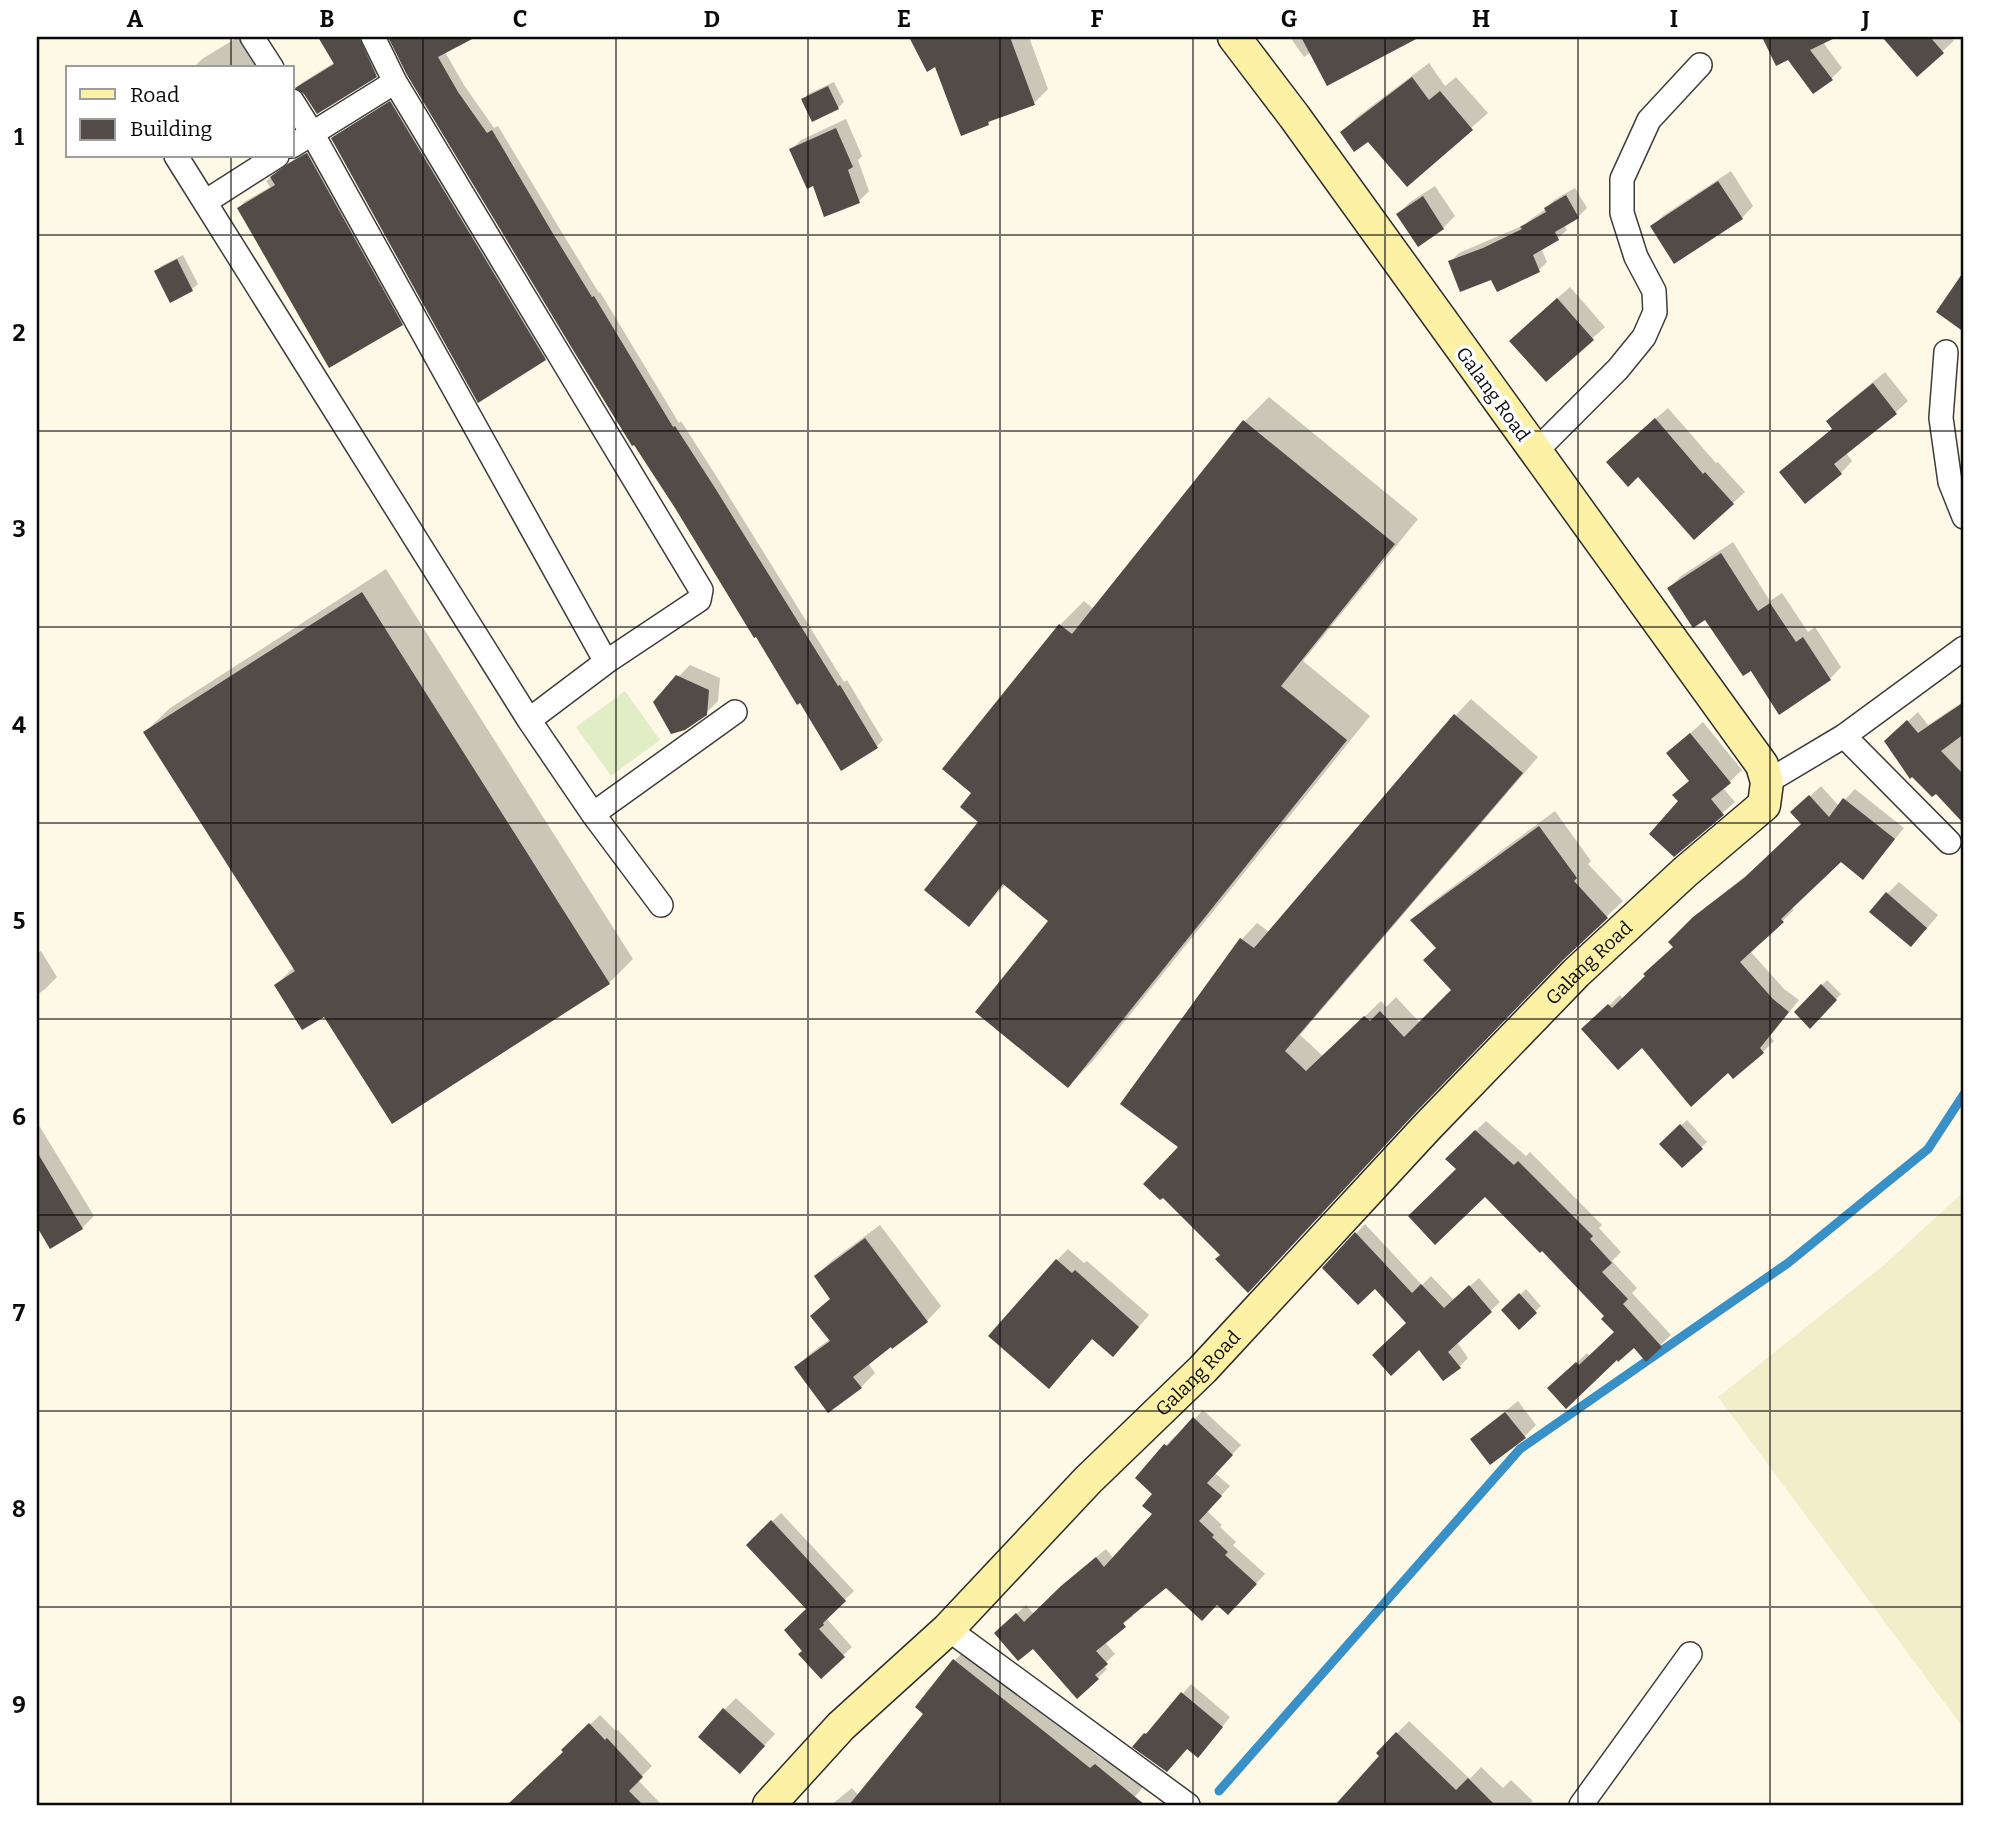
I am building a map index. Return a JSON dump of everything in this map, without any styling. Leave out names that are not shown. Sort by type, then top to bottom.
[{"type":"street","points":[[252,37],[271,66]]},
{"type":"street","points":[[373,37],[395,82],[701,590],[699,600],[606,663],[529,720]]},
{"type":"street","name":"Galang Road","points":[[769,1805],[841,1726],[948,1629],[1088,1480],[1203,1369],[1428,1126],[1576,973],[1685,872],[1764,805],[1767,782],[1762,765],[1294,116],[1234,37]]},
{"type":"street","points":[[1535,452],[1618,369],[1644,337],[1650,324],[1655,312],[1654,290],[1636,257],[1622,213],[1622,179],[1649,120],[1700,65]]},
{"type":"street","points":[[294,145],[395,82]]},
{"type":"street","points":[[294,104],[606,663]]},
{"type":"street","points":[[177,158],[529,720],[593,814],[661,905]]},
{"type":"street","points":[[205,202],[274,158]]},
{"type":"street","points":[[1946,352],[1941,418],[1950,482],[1964,517]]},
{"type":"street","points":[[1767,782],[1844,736],[1964,648]]},
{"type":"street","points":[[593,814],[735,712]]},
{"type":"street","points":[[1844,736],[1949,842]]},
{"type":"street","points":[[948,1629],[1188,1805]]},
{"type":"street","points":[[1581,1805],[1690,1654]]},
{"type":"shaded area","points":[[1964,1191],[1964,1729],[1718,1397],[1884,1265]]},
{"type":"green space","points":[[625,691],[660,740],[611,776],[576,727]]},
{"type":"building","points":[[318,37],[359,37],[377,77],[317,114],[304,94],[295,88],[334,64]]},
{"type":"building","points":[[388,37],[476,37],[438,57],[458,92],[487,133],[492,130],[673,427],[675,426],[715,488],[878,748],[841,771],[800,703],[797,705],[756,637],[754,638],[675,508],[634,445],[632,446],[407,75]]},
{"type":"building","points":[[909,37],[1010,37],[1035,105],[988,122],[989,125],[961,136],[935,67],[927,72]]},
{"type":"building","points":[[1301,37],[1420,37],[1327,86]]},
{"type":"building","points":[[1762,37],[1837,37],[1810,50],[1833,80],[1813,94],[1788,60],[1776,66]]},
{"type":"building","points":[[1882,37],[1930,37],[1944,53],[1917,77]]},
{"type":"building","points":[[1412,77],[1429,100],[1440,91],[1473,130],[1407,187],[1368,142],[1354,152],[1340,132]]},
{"type":"building","points":[[828,86],[839,109],[812,122],[801,99]]},
{"type":"building","points":[[390,101],[546,360],[478,403],[331,138]]},
{"type":"building","points":[[836,128],[853,167],[848,170],[860,203],[824,217],[813,186],[807,189],[789,149]]},
{"type":"building","points":[[307,153],[403,325],[329,368],[237,208],[275,185],[270,177]]},
{"type":"building","points":[[1718,181],[1743,219],[1674,264],[1650,226]]},
{"type":"building","points":[[1566,195],[1579,218],[1555,232],[1559,240],[1533,255],[1540,272],[1497,292],[1491,280],[1460,292],[1448,261],[1522,229],[1520,227],[1546,212],[1544,208]]},
{"type":"building","points":[[1423,196],[1444,229],[1418,247],[1396,214]]},
{"type":"building","points":[[177,259],[193,291],[170,303],[154,271]]},
{"type":"building","points":[[1964,271],[1964,332],[1936,312]]},
{"type":"building","points":[[1557,298],[1594,340],[1546,382],[1509,341]]},
{"type":"building","points":[[1873,383],[1897,414],[1834,464],[1842,474],[1805,504],[1779,472],[1832,429],[1826,421]]},
{"type":"building","points":[[1655,418],[1703,474],[1705,472],[1734,504],[1694,540],[1638,477],[1628,487],[1606,462]]},
{"type":"building","points":[[1243,420],[1395,544],[1281,686],[1347,740],[1068,1088],[975,1012],[1048,921],[1003,884],[969,927],[924,890],[978,822],[960,807],[971,793],[942,769],[1059,624],[1072,634]]},
{"type":"building","points":[[1721,553],[1758,611],[1770,603],[1796,642],[1803,637],[1831,680],[1779,715],[1751,671],[1743,676],[1705,620],[1693,628],[1667,588]]},
{"type":"building","points":[[362,592],[610,984],[392,1124],[324,1017],[302,1030],[274,985],[295,971],[143,732]]},
{"type":"building","points":[[676,675],[709,690],[707,715],[685,730],[671,734],[653,702]]},
{"type":"building","points":[[1964,702],[1964,734],[1941,751],[1964,775],[1964,824],[1936,794],[1932,797],[1912,777],[1910,779],[1884,741],[1907,720],[1918,733]]},
{"type":"building","points":[[1454,714],[1523,773],[1285,1051],[1306,1071],[1364,1016],[1370,1021],[1380,1011],[1404,1037],[1451,990],[1423,960],[1436,948],[1410,920],[1539,826],[1577,878],[1574,881],[1608,918],[1563,960],[1415,1113],[1248,1293],[1215,1259],[1220,1255],[1163,1198],[1160,1200],[1143,1184],[1178,1147],[1120,1104],[1240,938],[1254,948]]},
{"type":"building","points":[[1690,733],[1731,783],[1711,799],[1724,815],[1674,857],[1649,834],[1678,801],[1672,795],[1689,781],[1666,753]]},
{"type":"building","points":[[1809,795],[1829,817],[1843,798],[1895,839],[1863,880],[1841,862],[1781,919],[1784,922],[1740,962],[1773,999],[1789,1012],[1760,1048],[1764,1053],[1733,1079],[1728,1073],[1691,1107],[1642,1048],[1618,1070],[1581,1029],[1608,1004],[1612,1008],[1645,976],[1643,974],[1673,947],[1668,942],[1693,917],[1744,878],[1801,824],[1790,812]]},
{"type":"building","points":[[1886,892],[1927,928],[1911,947],[1869,912]]},
{"type":"building","points":[[1821,984],[1837,1000],[1810,1029],[1794,1012]]},
{"type":"building","points":[[1680,1124],[1703,1149],[1682,1168],[1659,1144]]},
{"type":"building","points":[[1475,1130],[1514,1165],[1518,1161],[1593,1236],[1590,1239],[1612,1263],[1602,1272],[1628,1299],[1623,1304],[1662,1347],[1646,1362],[1634,1348],[1618,1362],[1617,1360],[1566,1409],[1547,1388],[1576,1362],[1579,1365],[1614,1332],[1601,1319],[1604,1316],[1542,1251],[1540,1253],[1485,1197],[1435,1245],[1408,1216],[1456,1169],[1445,1159]]},
{"type":"building","points":[[37,1152],[83,1229],[50,1249],[37,1227]]},
{"type":"building","points":[[1355,1232],[1412,1293],[1421,1284],[1444,1308],[1469,1285],[1492,1312],[1448,1352],[1461,1368],[1443,1381],[1419,1350],[1391,1376],[1372,1355],[1406,1323],[1375,1289],[1358,1305],[1322,1268]]},
{"type":"building","points":[[865,1238],[928,1322],[853,1377],[862,1388],[828,1413],[794,1367],[830,1341],[810,1316],[830,1299],[814,1276]]},
{"type":"building","points":[[1056,1259],[1072,1273],[1075,1270],[1139,1327],[1113,1357],[1092,1339],[1049,1389],[988,1336]]},
{"type":"building","points":[[1519,1293],[1537,1313],[1519,1330],[1501,1310]]},
{"type":"building","points":[[1505,1412],[1526,1438],[1490,1465],[1470,1439]]},
{"type":"building","points":[[1193,1417],[1233,1455],[1207,1483],[1222,1496],[1199,1521],[1228,1552],[1225,1555],[1257,1584],[1228,1615],[1217,1605],[1202,1621],[1166,1588],[1123,1623],[1126,1627],[1096,1651],[1108,1664],[1095,1675],[1099,1679],[1077,1699],[1033,1649],[1018,1661],[994,1633],[1016,1613],[1024,1622],[1096,1557],[1104,1567],[1152,1514],[1142,1506],[1152,1494],[1135,1478],[1164,1444],[1167,1446]]},
{"type":"building","points":[[771,1520],[846,1601],[819,1629],[845,1657],[821,1679],[798,1654],[802,1651],[784,1630],[806,1609],[746,1545]]},
{"type":"building","points":[[953,1659],[1090,1768],[1095,1764],[1145,1805],[849,1805],[923,1714],[915,1707]]},
{"type":"building","points":[[1181,1692],[1223,1727],[1198,1758],[1187,1749],[1167,1772],[1132,1747]]},
{"type":"building","points":[[723,1708],[765,1746],[740,1774],[698,1737]]},
{"type":"building","points":[[589,1723],[605,1740],[607,1738],[643,1777],[629,1791],[643,1805],[507,1805],[563,1752],[561,1750]]},
{"type":"building","points":[[1396,1732],[1456,1790],[1468,1778],[1495,1805],[1335,1805],[1379,1756],[1376,1753]]},
{"type":"waterway","points":[[1219,1791],[1520,1449],[1788,1263],[1928,1149],[1964,1094]]}]
